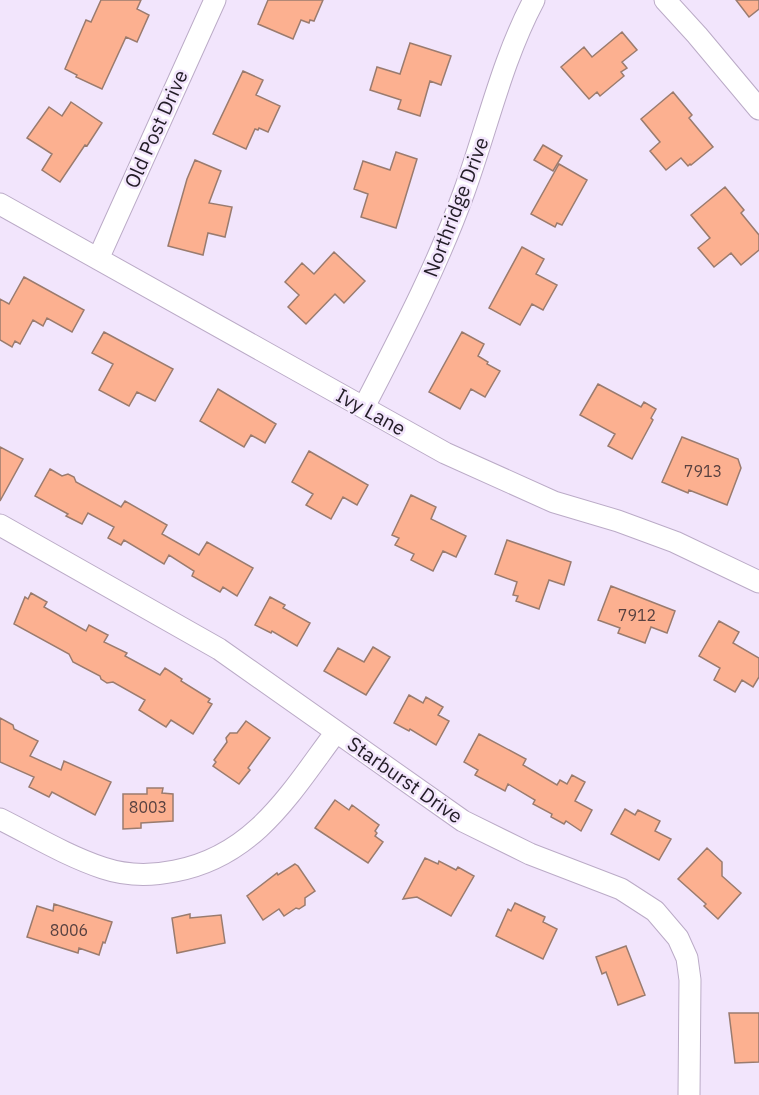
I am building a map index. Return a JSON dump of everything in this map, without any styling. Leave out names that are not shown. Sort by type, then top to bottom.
[{"type":"street","name":"Old Post Drive","points":[[98,259],[215,0]]},
{"type":"street","name":"Northridge Drive","points":[[364,407],[438,258],[481,144],[510,54],[534,0]]},
{"type":"street","points":[[665,0],[759,109]]},
{"type":"street","name":"Ivy Lane","points":[[0,204],[445,453],[554,502],[618,521],[675,542],[759,582]]},
{"type":"street","name":"Starburst Drive","points":[[0,525],[219,649],[462,821],[530,854],[621,889],[639,899],[662,917],[678,938],[687,958],[690,980],[689,1095]]},
{"type":"street","points":[[0,819],[105,869],[134,875],[161,874],[190,868],[217,858],[245,842],[275,813],[336,732]]},
{"type":"building","points":[[101,0],[141,0],[137,9],[149,15],[137,42],[126,37],[102,89],[76,77],[77,75],[65,69],[86,20],[91,22]]},
{"type":"building","points":[[268,0],[323,0],[314,21],[310,20],[309,23],[301,20],[293,39],[258,24]]},
{"type":"building","points":[[736,0],[759,0],[759,9],[749,17]]},
{"type":"building","points":[[622,32],[637,50],[622,62],[627,68],[621,72],[624,76],[600,96],[597,92],[589,99],[561,67],[584,47],[592,57]]},
{"type":"building","points":[[410,43],[451,56],[441,85],[430,81],[420,116],[398,109],[401,100],[370,90],[377,67],[400,74]]},
{"type":"building","points":[[243,71],[263,80],[256,95],[280,106],[268,132],[259,128],[255,129],[246,149],[213,134]]},
{"type":"building","points":[[673,92],[692,115],[689,118],[713,147],[691,165],[688,166],[681,158],[666,170],[650,151],[660,142],[641,119]]},
{"type":"building","points":[[71,102],[102,123],[60,182],[42,170],[52,154],[27,138],[49,107],[62,116]]},
{"type":"building","points":[[543,145],[562,156],[553,171],[534,160]]},
{"type":"building","points":[[396,152],[417,159],[396,228],[361,217],[368,194],[354,189],[363,161],[390,170]]},
{"type":"building","points":[[195,160],[221,171],[209,203],[232,207],[225,237],[208,233],[203,255],[168,246],[187,179]]},
{"type":"building","points":[[559,164],[587,180],[562,225],[557,223],[555,227],[531,214]]},
{"type":"building","points":[[725,187],[744,210],[741,213],[759,235],[759,250],[741,265],[731,253],[714,267],[698,248],[710,238],[691,215]]},
{"type":"building","points":[[522,247],[544,259],[536,274],[557,285],[543,310],[532,304],[520,325],[489,308]]},
{"type":"building","points":[[334,252],[365,281],[344,303],[335,294],[306,324],[288,307],[299,295],[285,282],[302,263],[314,274]]},
{"type":"building","points":[[24,277],[84,310],[72,332],[47,318],[43,326],[33,320],[20,344],[15,341],[12,347],[0,340],[0,299],[9,304]]},
{"type":"building","points":[[104,332],[173,369],[155,401],[137,392],[129,406],[99,390],[113,364],[92,353]]},
{"type":"building","points":[[462,332],[484,344],[478,356],[500,371],[485,397],[471,389],[460,409],[429,392]]},
{"type":"building","points":[[598,384],[641,407],[644,402],[656,409],[651,418],[653,420],[632,459],[608,446],[615,434],[580,415]]},
{"type":"building","points":[[218,389],[276,424],[265,443],[251,435],[244,447],[200,421]]},
{"type":"building","points":[[682,437],[738,459],[741,468],[727,505],[662,482]]},
{"type":"building","points":[[0,447],[23,459],[0,501]]},
{"type":"building","points":[[309,451],[368,485],[357,505],[343,497],[331,519],[306,505],[313,494],[292,482]]},
{"type":"building","points":[[50,469],[62,476],[68,474],[74,477],[76,482],[121,507],[125,501],[167,525],[162,534],[199,555],[207,542],[253,568],[237,596],[223,587],[220,592],[192,576],[194,571],[169,555],[164,564],[124,540],[121,545],[108,538],[114,527],[88,513],[82,524],[35,496]]},
{"type":"building","points":[[411,495],[436,507],[431,519],[466,536],[456,557],[443,551],[433,571],[411,560],[414,554],[395,545],[399,538],[392,535]]},
{"type":"building","points":[[507,540],[571,562],[564,585],[549,580],[539,609],[516,601],[518,596],[513,595],[517,582],[495,574]]},
{"type":"building","points":[[611,586],[675,611],[667,633],[651,627],[645,643],[618,633],[620,628],[598,620]]},
{"type":"building","points":[[31,593],[47,602],[44,607],[86,631],[89,625],[108,635],[104,642],[127,653],[125,656],[160,675],[165,668],[210,699],[208,702],[212,704],[193,734],[171,720],[166,727],[139,710],[145,700],[113,682],[107,683],[100,676],[73,662],[69,654],[14,624],[25,597],[28,599]]},
{"type":"building","points":[[270,597],[285,605],[283,608],[310,623],[297,646],[272,631],[271,633],[255,625]]},
{"type":"building","points":[[719,621],[739,632],[733,643],[759,658],[759,677],[753,687],[742,680],[735,692],[714,680],[720,668],[699,656]]},
{"type":"building","points":[[373,647],[390,657],[366,695],[324,671],[338,648],[364,662]]},
{"type":"building","points":[[409,695],[423,703],[426,697],[443,707],[438,715],[449,721],[436,745],[410,729],[409,731],[394,723]]},
{"type":"building","points":[[0,718],[13,725],[14,729],[38,741],[30,756],[61,770],[64,761],[111,782],[95,815],[52,792],[49,797],[29,787],[34,777],[0,762]]},
{"type":"building","points":[[246,721],[270,738],[239,784],[213,766],[216,762],[214,760],[227,742],[226,738],[230,733],[237,733]]},
{"type":"building","points":[[479,734],[526,759],[523,765],[557,785],[560,780],[567,784],[572,775],[585,782],[575,801],[592,810],[581,831],[566,821],[564,824],[551,817],[552,814],[533,804],[535,800],[508,784],[505,791],[475,775],[478,770],[464,762]]},
{"type":"building","points":[[147,788],[163,788],[162,793],[173,794],[173,821],[141,823],[141,828],[123,829],[123,794],[147,794]]},
{"type":"building","points":[[335,800],[349,810],[352,805],[379,825],[375,836],[383,842],[368,863],[315,828]]},
{"type":"building","points":[[625,809],[635,815],[638,810],[660,821],[655,831],[671,839],[659,860],[611,834]]},
{"type":"building","points":[[707,848],[722,862],[722,876],[741,893],[718,919],[704,906],[706,904],[678,879]]},
{"type":"building","points":[[425,858],[438,864],[439,861],[456,870],[458,867],[474,876],[451,916],[417,897],[403,899]]},
{"type":"building","points":[[295,864],[315,891],[305,898],[305,905],[299,909],[296,908],[284,916],[279,909],[263,920],[247,896],[277,873],[278,875]]},
{"type":"building","points":[[515,903],[545,917],[543,922],[557,929],[543,959],[496,936],[508,909],[511,911]]},
{"type":"building","points":[[54,904],[112,922],[99,955],[79,948],[78,953],[27,937],[37,906],[53,911]]},
{"type":"building","points":[[190,914],[190,918],[221,915],[225,943],[177,953],[172,918]]},
{"type":"building","points":[[626,946],[645,995],[618,1005],[606,972],[602,974],[596,957]]},
{"type":"building","points":[[729,1013],[759,1013],[759,1062],[735,1063]]}]
